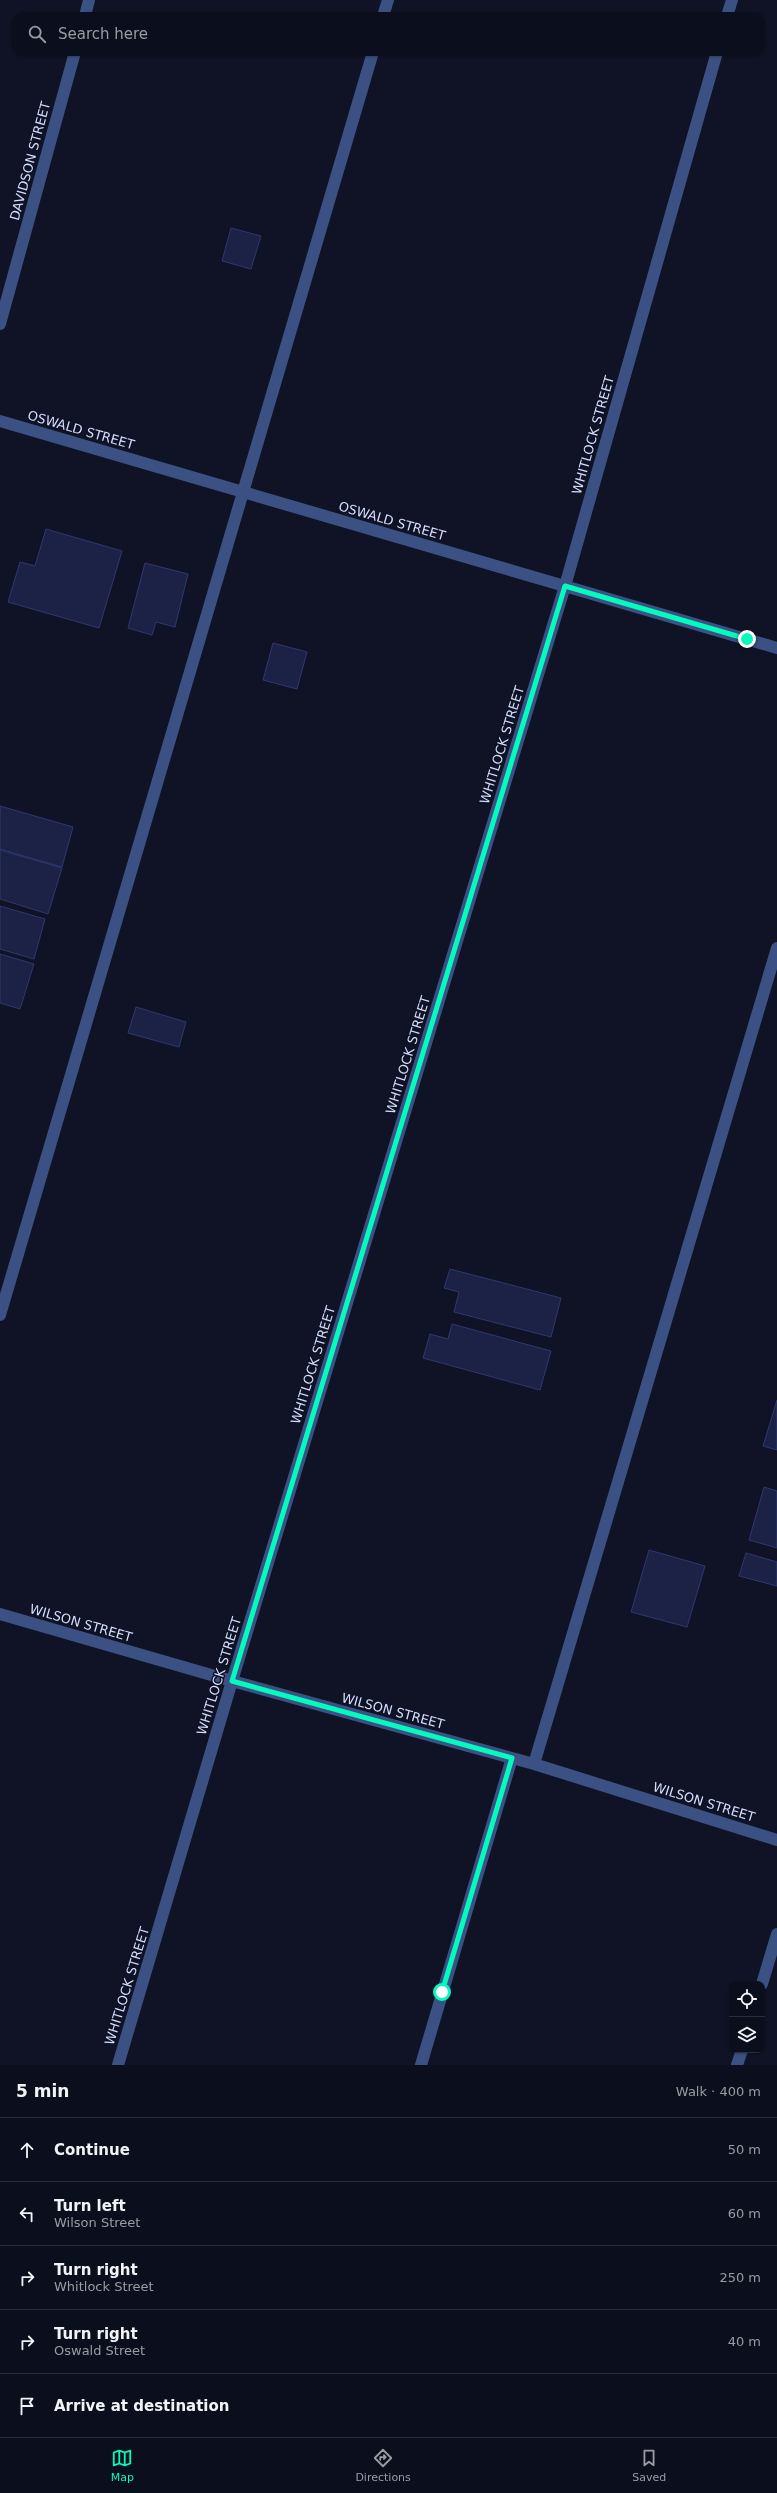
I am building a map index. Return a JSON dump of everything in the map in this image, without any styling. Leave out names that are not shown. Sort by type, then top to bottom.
[{"type":"street","points":[[86,12],[89,0]]},
{"type":"street","points":[[384,12],[388,0]]},
{"type":"street","points":[[728,12],[732,0]]},
{"type":"street","name":"DAVIDSON STREET","points":[[0,324],[74,56]]},
{"type":"street","points":[[0,1315],[372,56]]},
{"type":"street","name":"WHITLOCK STREET","points":[[118,2065],[232,1681],[565,586],[716,56]]},
{"type":"street","name":"OSWALD STREET","points":[[0,421],[777,648]]},
{"type":"street","points":[[534,1764],[777,948]]},
{"type":"street","name":"WILSON STREET","points":[[0,1614],[232,1681],[534,1764],[777,1840]]},
{"type":"street","points":[[421,2065],[512,1758]]},
{"type":"street","points":[[763,1981],[777,1934]]},
{"type":"street","points":[[737,2065],[741,2053]]},
{"type":"building","points":[[231,228],[261,236],[251,269],[222,261]]},
{"type":"building","points":[[46,529],[122,551],[99,628],[8,602],[20,562],[35,566]]},
{"type":"building","points":[[145,563],[188,574],[175,627],[156,622],[152,635],[128,628]]},
{"type":"building","points":[[273,643],[307,652],[297,689],[263,680]]},
{"type":"building","points":[[0,806],[73,827],[62,867],[0,849]]},
{"type":"building","points":[[0,850],[62,868],[48,914],[0,899]]},
{"type":"building","points":[[0,906],[45,919],[34,959],[0,949]]},
{"type":"building","points":[[0,954],[34,964],[20,1009],[0,1003]]},
{"type":"building","points":[[136,1007],[186,1022],[179,1047],[128,1033]]},
{"type":"building","points":[[450,1269],[561,1298],[551,1337],[454,1312],[459,1292],[444,1288]]},
{"type":"building","points":[[452,1324],[551,1351],[540,1390],[423,1358],[430,1334],[448,1339]]},
{"type":"building","points":[[777,1400],[777,1450],[763,1446]]},
{"type":"building","points":[[764,1487],[777,1491],[777,1548],[749,1540]]},
{"type":"building","points":[[649,1550],[705,1566],[687,1627],[631,1612]]},
{"type":"building","points":[[746,1553],[777,1562],[777,1586],[739,1576]]},
{"type":"route","points":[[442,1992],[512,1758],[232,1681],[565,586],[747,639]]}]
